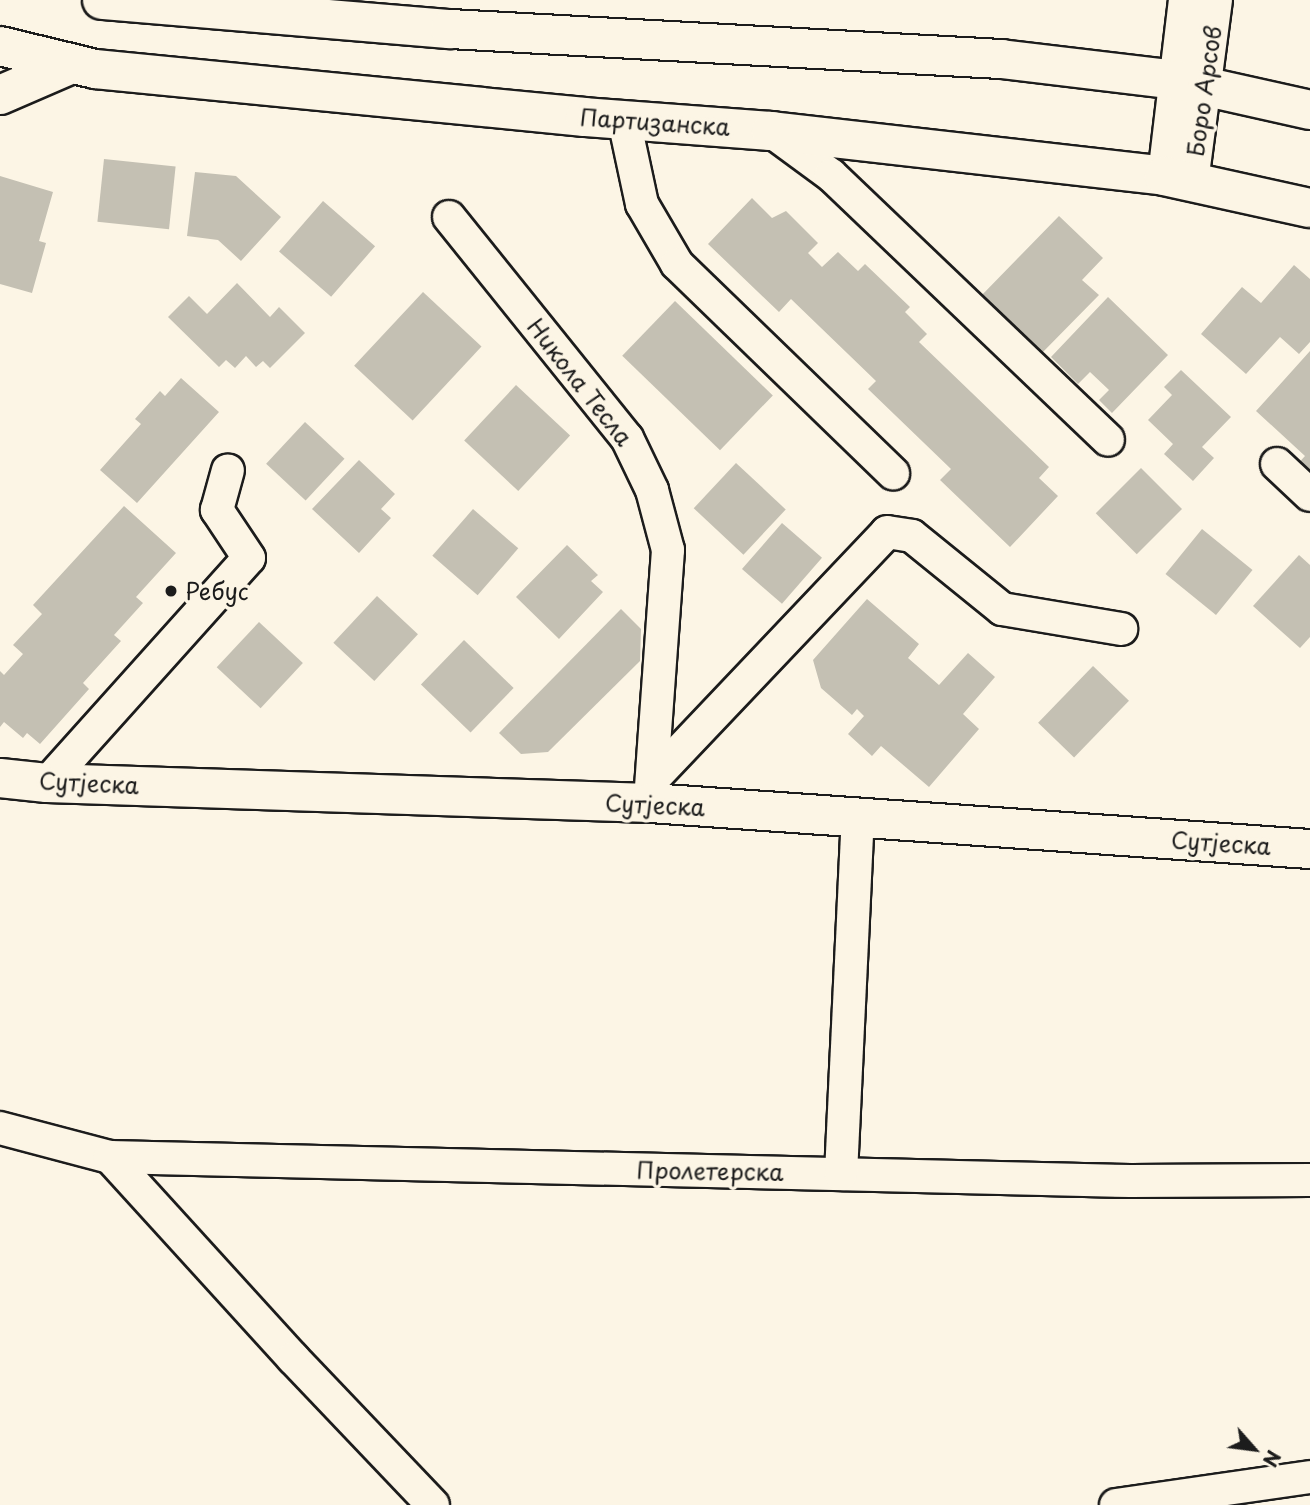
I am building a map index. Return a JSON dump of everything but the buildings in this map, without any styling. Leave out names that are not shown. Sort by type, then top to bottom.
[{"type":"main road","points":[[102,0],[450,29],[1001,59],[1191,83],[1310,110]]},
{"type":"main road","name":"Партизанска","points":[[0,46],[95,69],[624,120],[771,131],[1178,179],[1310,208]]},
{"type":"main road","points":[[0,95],[72,64]]},
{"type":"main road","name":"Сутјеска","points":[[0,778],[47,783],[652,791],[858,818],[1310,848]]},
{"type":"street","name":"Боро Арсов","points":[[1185,0],[1191,83]]},
{"type":"street","name":"Боро Арсов","points":[[1178,179],[1191,83],[1216,0]]},
{"type":"street","points":[[624,120],[642,204],[677,264],[893,473]]},
{"type":"street","points":[[771,131],[831,175],[1108,440]]},
{"type":"street","name":"Никола Тесла","points":[[449,217],[627,438],[652,490],[668,550],[652,791]]},
{"type":"street","points":[[1277,464],[1310,495]]},
{"type":"street","points":[[47,783],[249,558],[217,510],[228,470]]},
{"type":"street","points":[[652,791],[887,532],[912,536],[1002,609],[1121,629]]},
{"type":"street","points":[[841,1174],[858,818]]},
{"type":"street","name":"Пролетерска","points":[[0,1128],[110,1157],[1131,1181],[1310,1180]]},
{"type":"street","points":[[110,1157],[283,1348],[433,1505]]},
{"type":"street","points":[[1116,1505],[1310,1477]]},
{"type":"place","name":"Ребус","points":[[171,591]]}]
